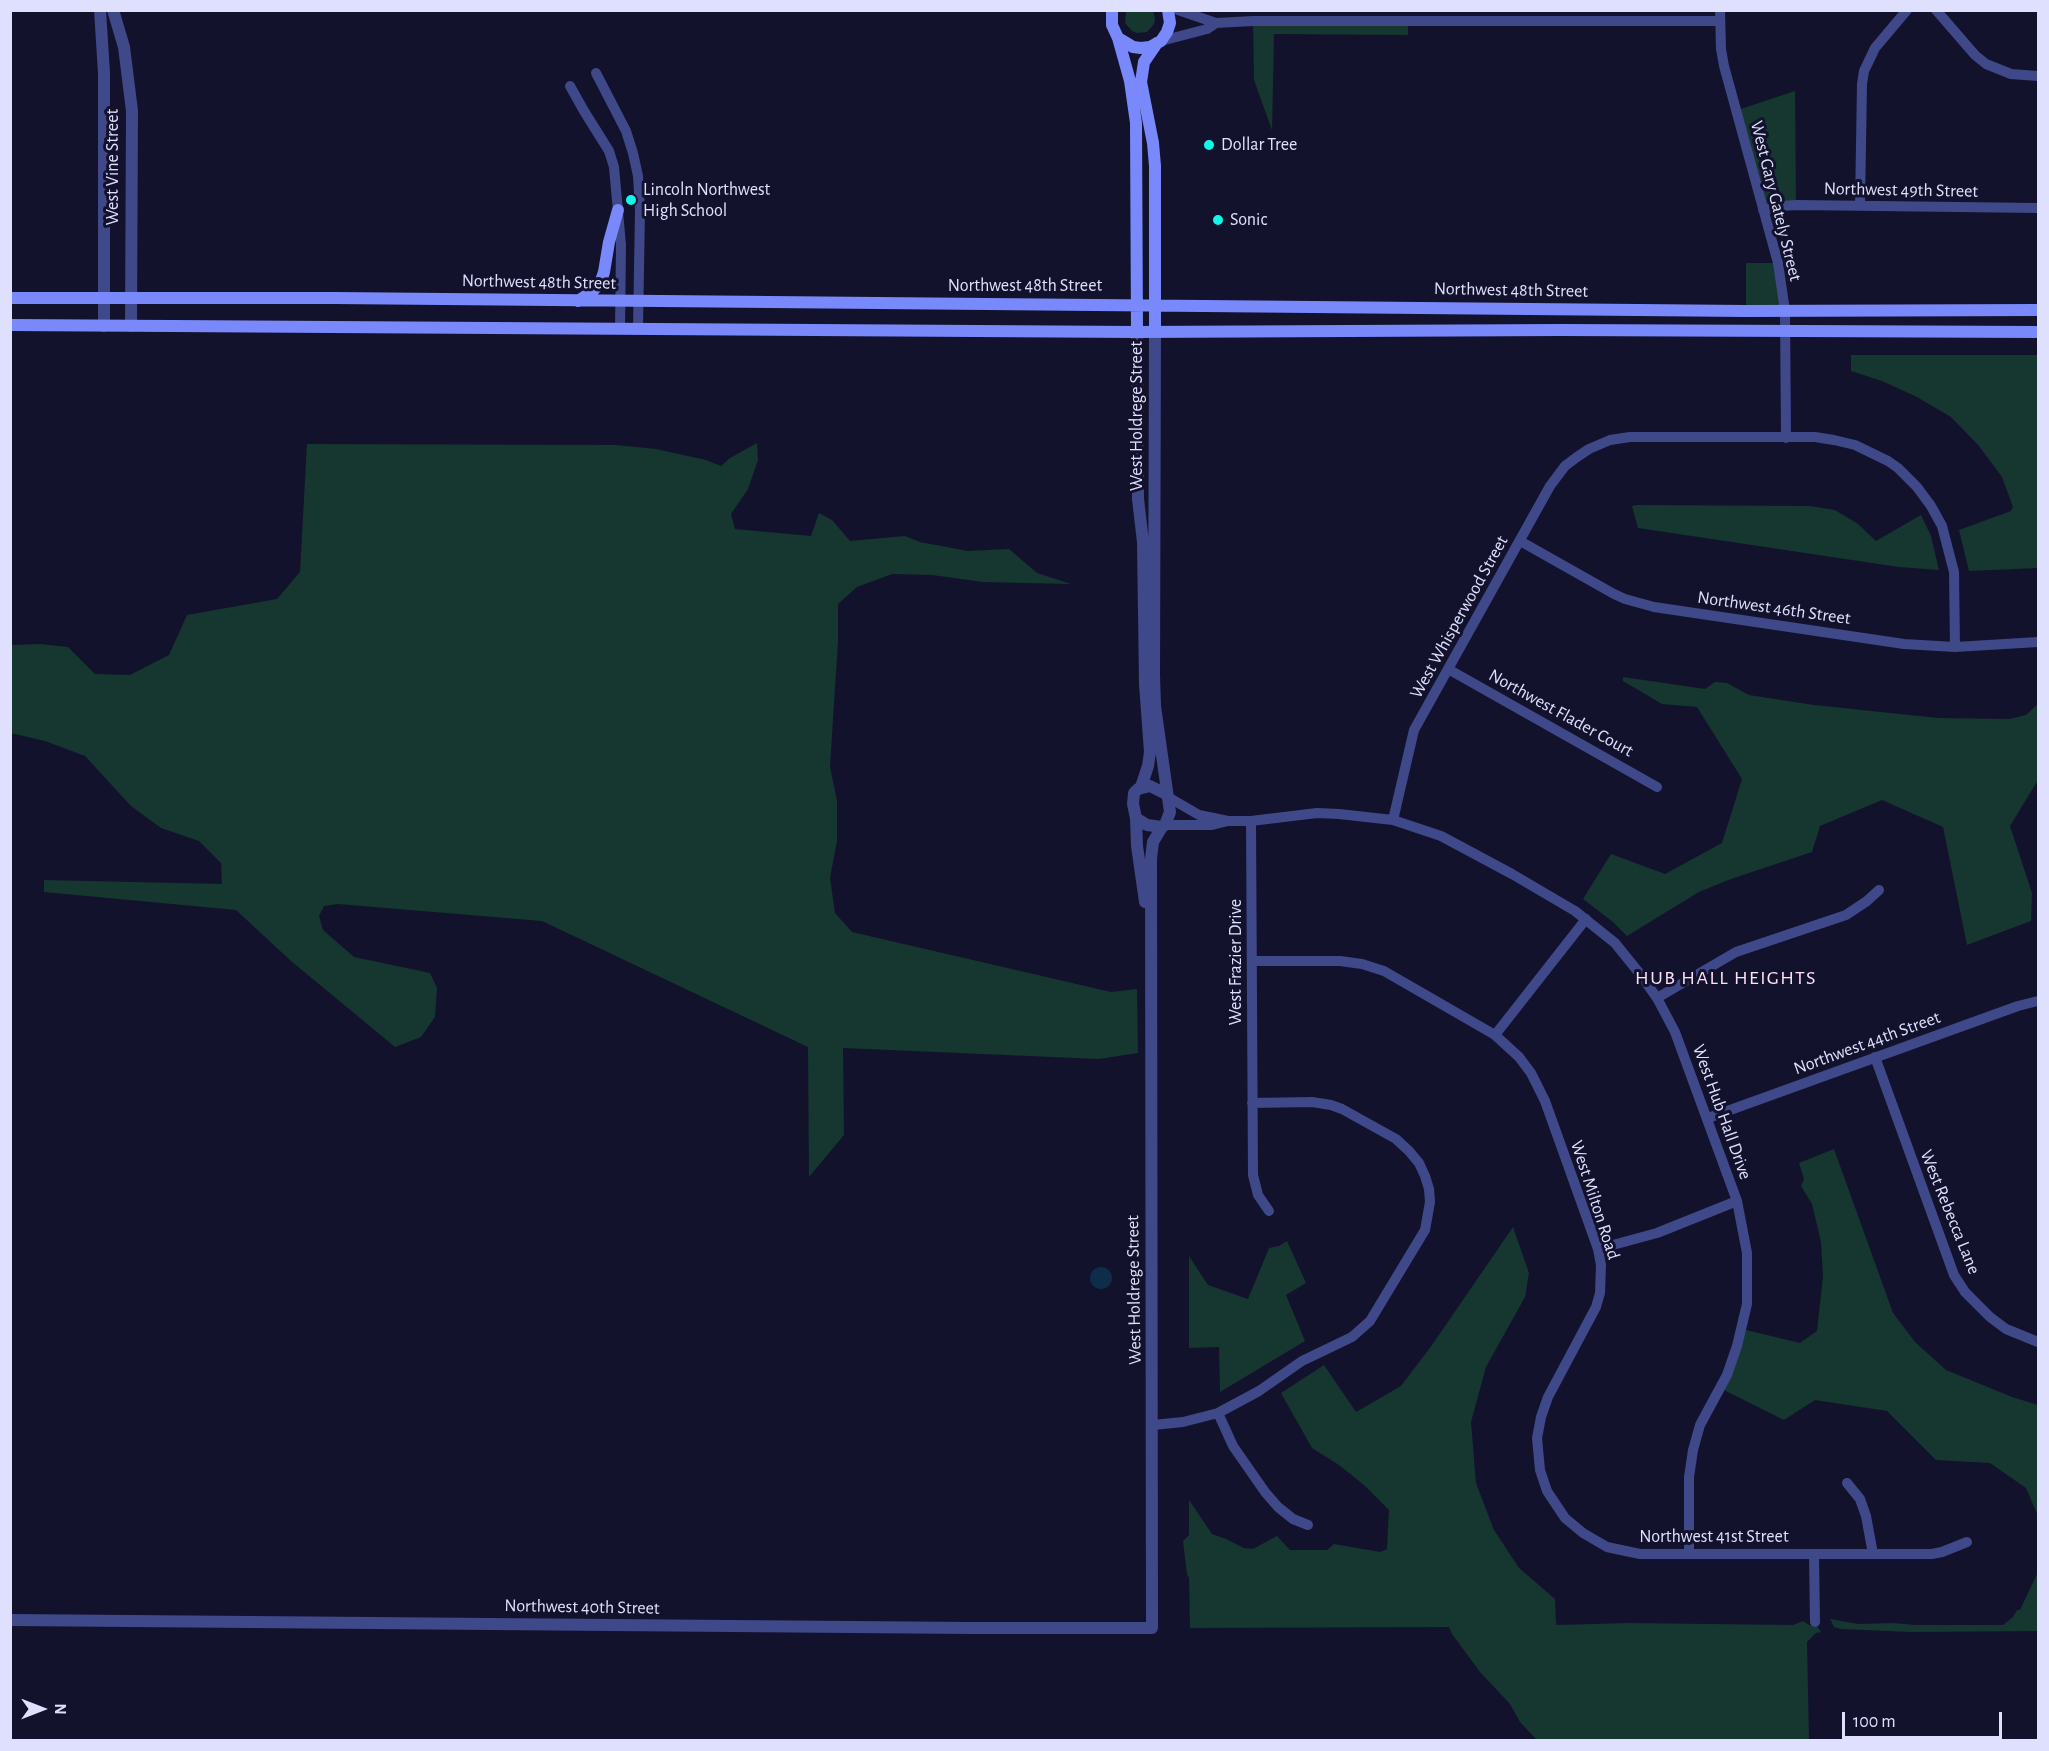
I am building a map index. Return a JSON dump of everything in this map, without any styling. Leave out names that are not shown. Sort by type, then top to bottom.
[{"type":"main road","name":"West Holdrege Street","points":[[1112,10],[1112,25],[1130,81],[1136,123],[1137,332]]},
{"type":"main road","name":"West Holdrege Street","points":[[1155,332],[1153,143],[1141,82],[1144,62],[1167,32],[1170,23],[1168,10]]},
{"type":"main road","points":[[1118,38],[1133,47],[1141,48],[1159,42]]},
{"type":"main road","points":[[578,301],[593,291],[601,281],[618,210]]},
{"type":"main road","name":"Northwest 48th Street","points":[[10,298],[335,298],[621,302],[2038,310]]},
{"type":"main road","points":[[10,325],[1137,332],[1561,330],[2038,332]]},
{"type":"street","name":"West Vine Street","points":[[100,10],[104,73],[104,326]]},
{"type":"street","name":"West Vine Street","points":[[113,10],[129,79],[132,111],[130,326]]},
{"type":"street","points":[[120,10],[120,33]]},
{"type":"street","points":[[1178,10],[1216,23]]},
{"type":"street","points":[[1860,205],[1864,71],[1875,48],[1907,10]]},
{"type":"street","points":[[1936,10],[1975,55],[1986,64],[2011,74],[2038,76]]},
{"type":"street","points":[[1159,42],[1207,29],[1216,23],[1253,16],[1720,16]]},
{"type":"street","name":"West Gary Gately Street","points":[[1720,16],[1724,66],[1778,263],[1785,310],[1786,438]]},
{"type":"street","points":[[596,73],[626,131],[633,153],[639,192],[638,329]]},
{"type":"street","points":[[570,86],[609,151],[617,187],[621,244],[620,329]]},
{"type":"street","name":"Northwest 49th Street","points":[[1763,210],[1782,206],[1860,205],[2038,208]]},
{"type":"street","name":"West Holdrege Street","points":[[1137,332],[1138,499],[1143,542],[1145,684],[1150,752],[1141,787]]},
{"type":"street","name":"West Holdrege Street","points":[[1155,332],[1154,675],[1155,706],[1167,795]]},
{"type":"street","name":"West Whisperwood Street","points":[[1393,820],[1414,730],[1520,541],[1560,473],[1576,457],[1610,440],[1629,437],[1815,437],[1856,445],[1888,461],[1917,487],[1938,516],[1951,553],[1954,572],[1955,647]]},
{"type":"street","name":"Northwest 46th Street","points":[[1520,541],[1614,594],[1645,605],[1904,644],[1955,647],[2038,642]]},
{"type":"street","name":"Northwest Flader Court","points":[[1449,669],[1657,787]]},
{"type":"street","points":[[1141,787],[1155,787],[1199,815],[1228,821],[1212,825],[1147,825],[1136,818],[1133,804],[1134,793],[1141,787]]},
{"type":"street","points":[[1163,826],[1170,812],[1167,795]]},
{"type":"street","name":"West Hub Hall Drive","points":[[1228,821],[1330,813],[1393,820],[1441,836],[1464,847],[1586,919],[1627,956],[1657,998],[1675,1032],[1708,1118],[1737,1201],[1747,1253],[1747,1305],[1732,1361],[1701,1425],[1693,1450],[1689,1477],[1689,1554]]},
{"type":"street","name":"West Holdrege Street","points":[[1136,818],[1137,846],[1150,951]]},
{"type":"street","name":"West Frazier Drive","points":[[1251,821],[1253,1175],[1258,1195],[1269,1211]]},
{"type":"street","name":"West Holdrege Street","points":[[1152,1628],[1151,848],[1163,826]]},
{"type":"street","points":[[1657,998],[1736,952],[1846,915],[1867,902],[1879,890]]},
{"type":"street","points":[[1495,1035],[1586,919]]},
{"type":"street","name":"West Milton Road","points":[[1252,961],[1340,961],[1374,968],[1393,976],[1495,1035],[1520,1057],[1539,1086],[1598,1249],[1601,1280],[1596,1306],[1548,1397],[1537,1438],[1538,1460],[1544,1481],[1553,1502],[1565,1518]]},
{"type":"street","name":"Northwest 44th Street","points":[[1708,1118],[2018,1006],[2038,1001]]},
{"type":"street","name":"West Rebecca Lane","points":[[1875,1057],[1954,1275],[1965,1292],[1990,1317],[2006,1329],[2038,1342]]},
{"type":"street","points":[[1153,1425],[1183,1422],[1218,1413],[1258,1391],[1302,1361],[1362,1330],[1370,1321],[1419,1242],[1428,1217],[1429,1189],[1425,1176],[1419,1163],[1396,1139],[1331,1105],[1312,1102],[1252,1103]]},
{"type":"street","points":[[1598,1249],[1657,1233],[1737,1201]]},
{"type":"street","points":[[1218,1413],[1233,1446],[1265,1492],[1293,1519],[1308,1525]]},
{"type":"street","points":[[1847,1483],[1860,1499],[1866,1516],[1873,1554]]},
{"type":"street","name":"Northwest 41st Street","points":[[1565,1518],[1593,1540],[1615,1549],[1640,1554],[1932,1554],[1967,1542]]},
{"type":"street","points":[[1814,1554],[1815,1622]]},
{"type":"street","name":"Northwest 40th Street","points":[[10,1620],[1152,1628]]},
{"type":"green space","points":[[1153,10],[1154,24],[1147,32],[1132,31],[1125,23],[1126,11]]},
{"type":"green space","points":[[1408,20],[1408,35],[1274,34],[1272,130],[1254,80],[1253,21]]},
{"type":"green space","points":[[1795,91],[1796,205],[1763,210],[1735,111]]},
{"type":"green space","points":[[1746,263],[1778,263],[1785,311],[1746,311]]},
{"type":"green space","points":[[1851,355],[2038,355],[2038,568],[1969,571],[1959,530],[2011,511],[2013,507],[2002,477],[1979,446],[1951,417],[1917,397],[1882,381],[1851,371]]},
{"type":"green space","points":[[757,443],[758,460],[748,489],[731,514],[735,529],[811,536],[819,513],[832,520],[850,541],[905,536],[920,542],[968,551],[1009,549],[1037,573],[1071,584],[983,582],[932,575],[892,574],[857,587],[838,604],[838,641],[830,767],[837,801],[837,841],[830,878],[835,913],[852,932],[1111,992],[1137,989],[1138,1053],[1099,1059],[843,1048],[844,1135],[809,1177],[808,1047],[542,921],[338,904],[324,906],[319,916],[323,930],[354,957],[430,973],[437,988],[435,1017],[421,1037],[395,1047],[291,961],[236,910],[44,892],[44,880],[222,884],[221,863],[199,841],[161,828],[131,806],[85,756],[45,741],[11,733],[11,645],[40,644],[68,647],[95,674],[130,675],[169,655],[187,615],[277,599],[300,572],[307,444],[616,445],[656,449],[706,460],[721,466],[730,458]]},
{"type":"green space","points":[[1632,506],[1810,506],[1835,510],[1858,524],[1876,541],[1921,515],[1931,536],[1939,570],[1899,567],[1638,528]]},
{"type":"green space","points":[[1623,677],[1705,689],[1715,682],[1727,683],[1749,695],[1814,705],[1938,718],[2009,719],[2026,715],[2038,704],[2038,780],[2010,826],[2032,893],[2031,921],[1967,945],[1943,827],[1882,800],[1820,826],[1812,852],[1699,892],[1627,936],[1583,899],[1611,854],[1665,874],[1722,843],[1742,779],[1697,707],[1662,704],[1623,681]]},
{"type":"green space","points":[[1834,1149],[1893,1313],[1915,1342],[1946,1370],[2038,1405],[2038,1516],[2026,1488],[1990,1463],[1936,1460],[1887,1411],[1815,1400],[1784,1420],[1720,1388],[1742,1329],[1800,1343],[1817,1331],[1823,1276],[1821,1242],[1812,1204],[1801,1186],[1804,1179],[1799,1163]]},
{"type":"green space","points":[[1513,1227],[1529,1273],[1525,1297],[1486,1367],[1471,1422],[1476,1483],[1494,1530],[1519,1568],[1555,1599],[1557,1625],[1628,1623],[1793,1625],[1803,1621],[1817,1626],[1821,1632],[1816,1633],[1807,1642],[1809,1740],[1537,1740],[1520,1722],[1510,1704],[1480,1672],[1449,1627],[1190,1628],[1189,1578],[1183,1541],[1189,1535],[1189,1500],[1212,1534],[1244,1548],[1253,1549],[1277,1536],[1290,1550],[1327,1550],[1334,1544],[1380,1552],[1387,1549],[1389,1510],[1364,1485],[1339,1465],[1312,1448],[1281,1393],[1324,1365],[1356,1412],[1401,1386]]},
{"type":"green space","points":[[1287,1241],[1306,1283],[1286,1295],[1305,1341],[1220,1392],[1219,1347],[1189,1348],[1189,1256],[1208,1285],[1248,1299],[1269,1248]]},
{"type":"green space","points":[[2038,1572],[2038,1631],[1911,1632],[1841,1629],[1834,1627],[1830,1619],[1859,1624],[2003,1625],[2013,1617],[2017,1610],[2020,1610]]},
{"type":"water","points":[[1101,1267],[1109,1270],[1112,1278],[1109,1286],[1101,1289],[1093,1286],[1090,1278],[1093,1270]]},
{"type":"place","name":"Dollar Tree","points":[[1209,145]]},
{"type":"place","name":"Lincoln Northwest High School","points":[[631,200]]},
{"type":"place","name":"Sonic","points":[[1218,220]]},
{"type":"district","name":"HUB HALL HEIGHTS","points":[[1726,978]]}]
